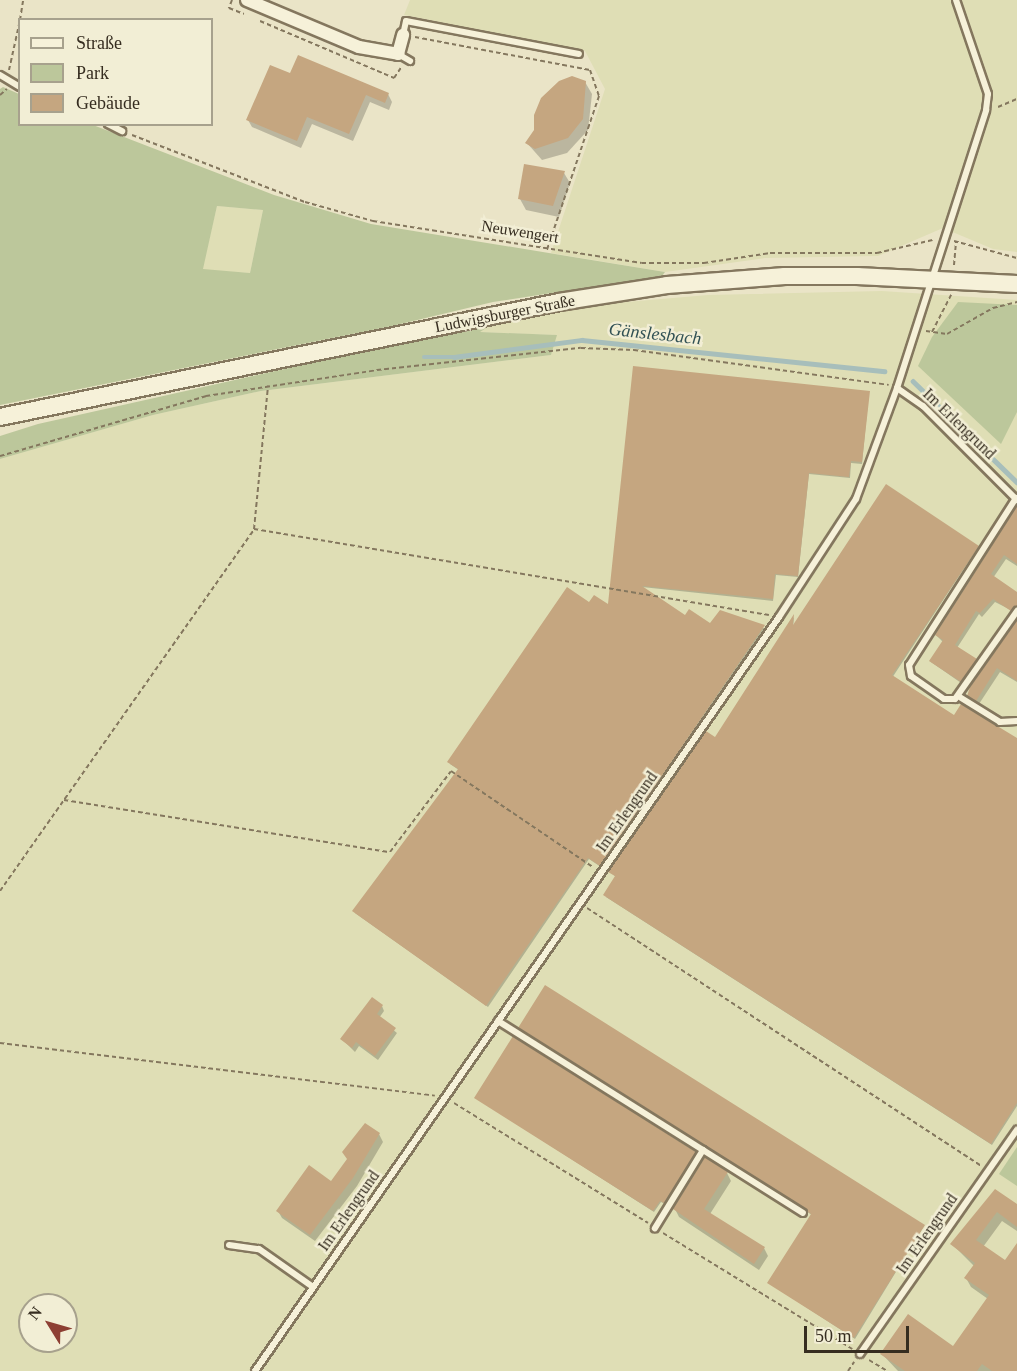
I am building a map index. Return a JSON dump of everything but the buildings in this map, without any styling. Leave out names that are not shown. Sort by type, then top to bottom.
[{"type":"main road","name":"Ludwigsburger Straße","points":[[0,417],[559,303],[667,285],[785,276],[1017,284]]},
{"type":"street","points":[[247,0],[359,47],[398,54],[403,35]]},
{"type":"lane","points":[[897,388],[986,110],[988,94],[956,0]]},
{"type":"lane","points":[[403,35],[406,21],[579,54]]},
{"type":"lane","points":[[398,54],[410,62]]},
{"type":"lane","points":[[2,76],[18,86]]},
{"type":"lane","points":[[112,126],[122,131]]},
{"type":"lane","name":"Im Erlengrund","points":[[255,1371],[779,617],[856,499],[897,388],[922,406],[1016,499]]},
{"type":"lane","points":[[1016,499],[909,665],[914,680],[944,699],[958,696],[1017,611]]},
{"type":"lane","points":[[958,696],[999,722],[1017,721]]},
{"type":"lane","points":[[498,1021],[803,1214]]},
{"type":"lane","name":"Im Erlengrund","points":[[860,1354],[1017,1130]]},
{"type":"lane","points":[[655,1228],[703,1150]]},
{"type":"lane","points":[[229,1245],[258,1249],[313,1287]]},
{"type":"path","points":[[20,18],[23,0]]},
{"type":"path","points":[[229,8],[232,0]]},
{"type":"path","points":[[2,76],[18,26]]},
{"type":"path","points":[[403,35],[590,70],[600,96],[547,250]]},
{"type":"path","points":[[986,110],[1017,99]]},
{"type":"path","name":"Neuwengert","points":[[122,131],[277,192],[338,211],[402,227],[547,250],[672,265],[770,253],[877,253],[920,240],[943,240]]},
{"type":"path","points":[[956,241],[1017,258]]},
{"type":"path","points":[[933,332],[947,334],[993,308],[1017,302]]},
{"type":"path","points":[[0,456],[206,396],[268,386],[581,348],[634,350],[879,382],[897,388]]},
{"type":"path","points":[[0,891],[254,529],[268,386]]},
{"type":"path","points":[[254,529],[779,617]]},
{"type":"path","points":[[64,800],[390,852],[450,771],[601,873]]},
{"type":"path","points":[[579,904],[988,1170]]},
{"type":"path","points":[[0,1043],[444,1097]]},
{"type":"green space","points":[[410,0],[1017,0],[1017,252],[993,249],[943,228],[878,256],[765,258],[665,272],[551,253],[605,89],[585,51],[404,15]]},
{"type":"green space","points":[[3,87],[18,94],[18,126],[96,126],[274,195],[371,224],[665,272],[662,276],[493,302],[392,326],[0,405],[0,89]],"holes":[[[217,206],[263,210],[250,273],[203,269]]]},
{"type":"green space","points":[[217,206],[263,210],[250,273],[202,270]]},
{"type":"green space","points":[[882,291],[1017,300],[1017,1371],[0,1371],[0,459],[153,415],[261,391],[551,355],[556,335],[479,332],[495,322],[579,306],[708,295]]},
{"type":"green space","points":[[958,302],[1017,305],[1017,412],[1001,444],[918,366],[932,337]]},
{"type":"green space","points":[[495,322],[480,332],[557,335],[551,355],[261,391],[153,415],[0,459],[0,436],[38,424]]},
{"type":"green space","points":[[1017,1147],[1017,1186],[999,1174]]},
{"type":"waterway","name":"Gänslesbach","points":[[424,357],[454,357],[582,340],[884,371]]},
{"type":"waterway","points":[[913,381],[1017,482]]}]
